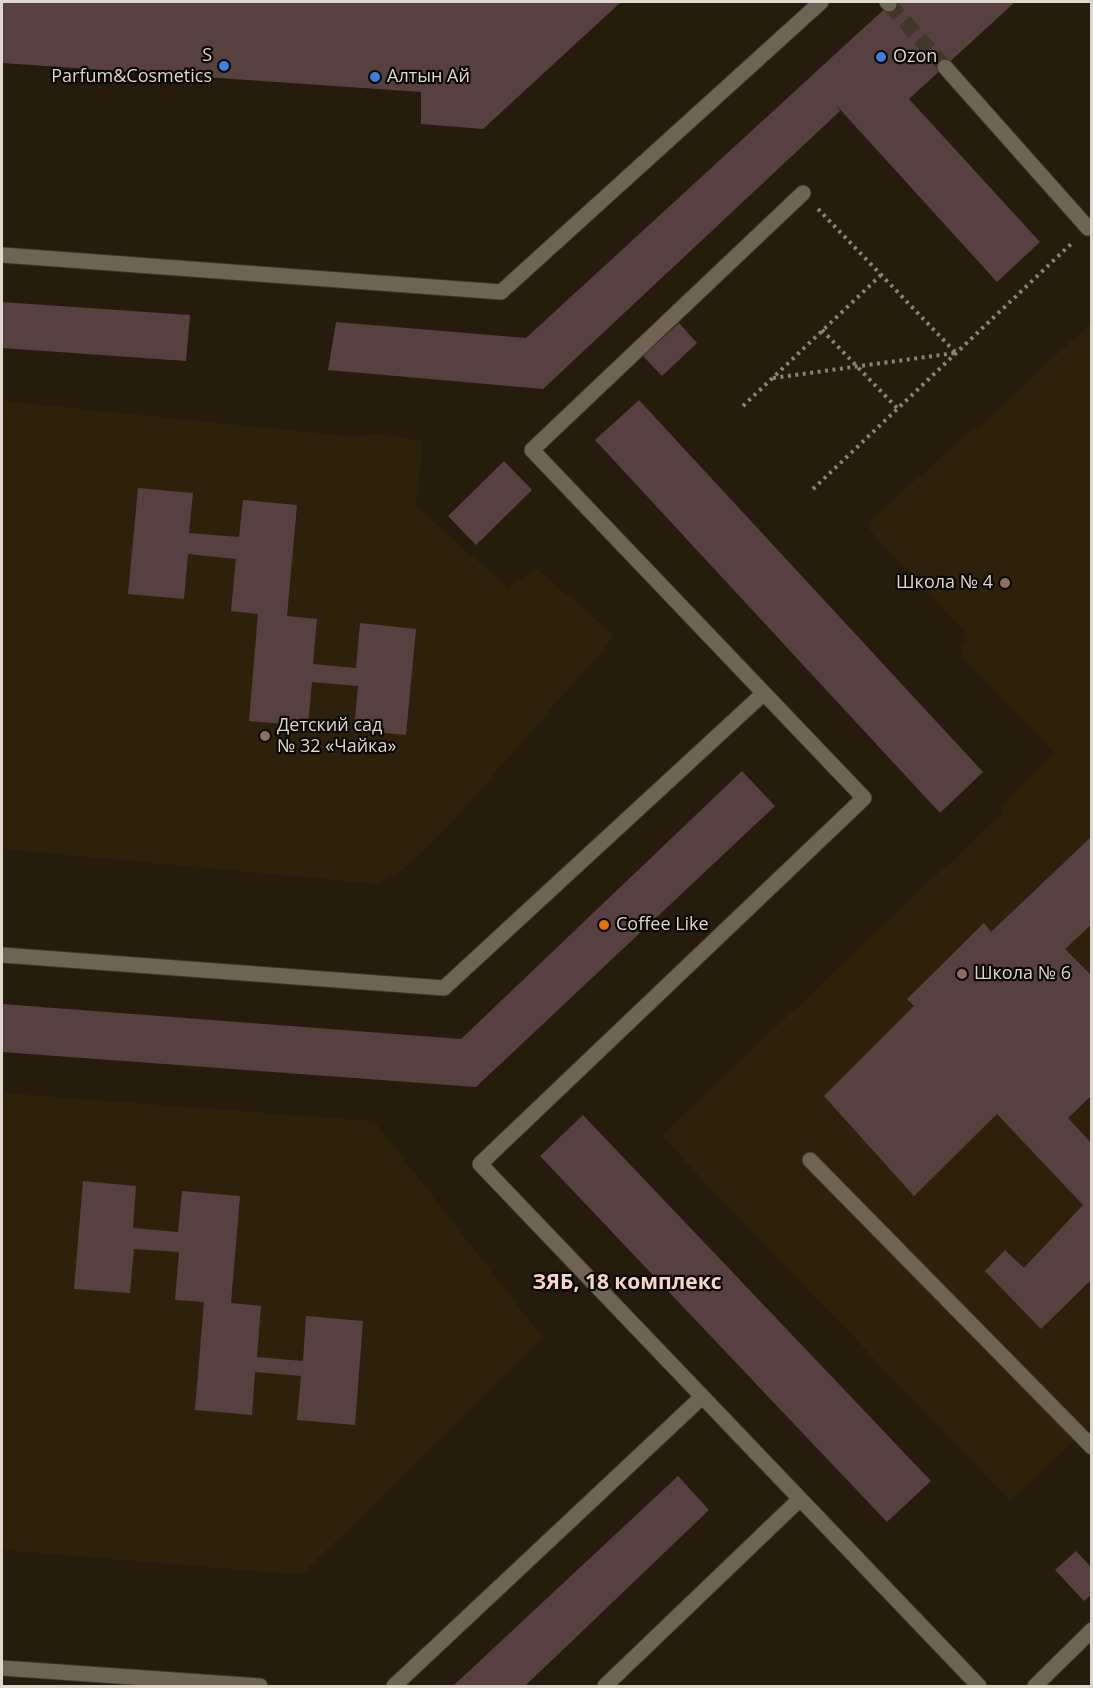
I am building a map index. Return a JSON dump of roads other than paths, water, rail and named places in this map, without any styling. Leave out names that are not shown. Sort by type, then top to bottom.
[{"type":"lane","points":[[2,255],[501,292],[821,2]]},
{"type":"lane","points":[[945,67],[1090,226]]},
{"type":"lane","points":[[803,193],[532,450],[864,798],[480,1164],[979,1686]]},
{"type":"lane","points":[[2,956],[444,988],[764,693]]},
{"type":"lane","points":[[810,1160],[1092,1447]]},
{"type":"lane","points":[[394,1686],[702,1397]]},
{"type":"lane","points":[[605,1686],[800,1499]]},
{"type":"lane","points":[[1035,1686],[1092,1630]]},
{"type":"lane","points":[[2,1668],[261,1686]]},
{"type":"tunnel","points":[[889,4],[945,67]]},
{"type":"place","name":"Ozon","points":[[881,57]]},
{"type":"place","name":"S Parfum&Cosmetics","points":[[224,66]]},
{"type":"place","name":"Алтын Ай","points":[[375,77]]},
{"type":"place","name":"Школа № 4","points":[[1005,583]]},
{"type":"place","name":"Детский сад № 32 «Чайка»","points":[[265,736]]},
{"type":"place","name":"Coffee Like","points":[[604,925]]},
{"type":"place","name":"Школа № 6","points":[[962,974]]},
{"type":"district","name":"ЗЯБ, 18 комплекс","points":[[627,1283]]}]
